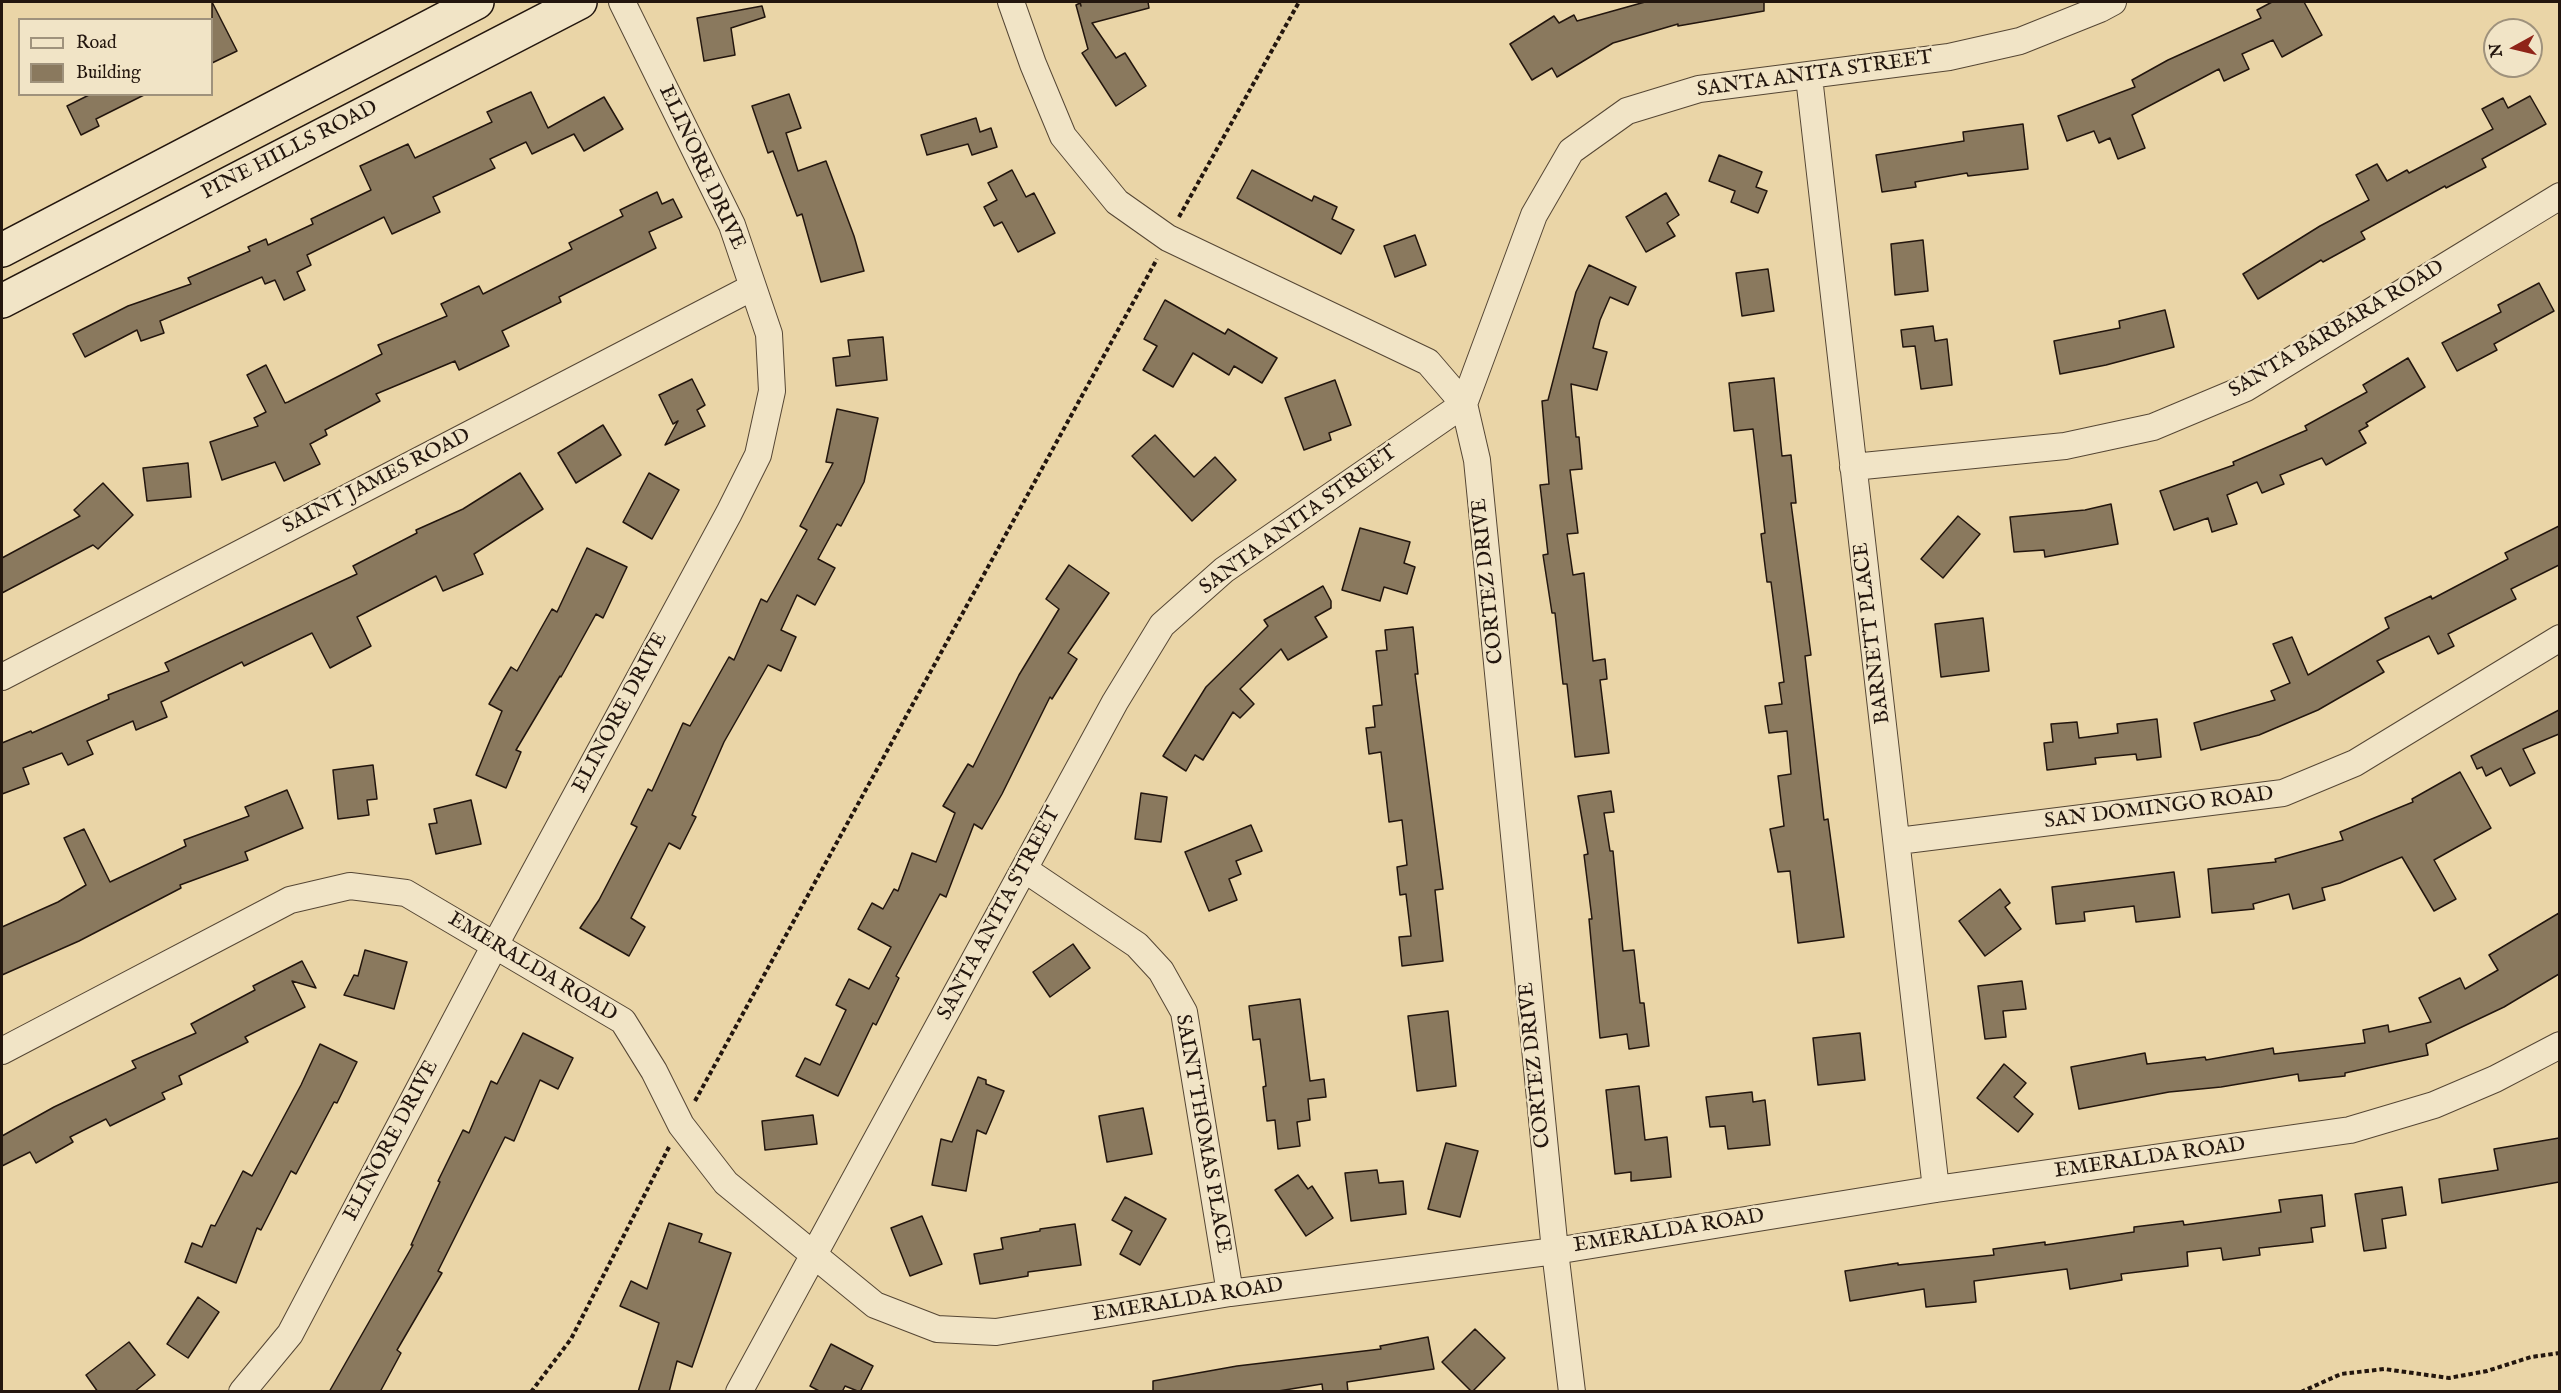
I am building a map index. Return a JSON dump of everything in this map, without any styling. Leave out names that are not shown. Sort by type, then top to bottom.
[{"type":"main road","points":[[2,250],[477,2]]},
{"type":"main road","name":"PINE HILLS ROAD","points":[[2,301],[580,2]]},
{"type":"street","name":"ELINORE DRIVE","points":[[242,1392],[290,1334],[495,945],[729,513],[758,455],[772,391],[769,334],[732,225],[622,2]]},
{"type":"street","name":"CORTEZ DRIVE","points":[[1011,2],[1033,64],[1063,136],[1117,201],[1168,238],[1428,362],[1464,404],[1478,460],[1555,1251],[1572,1392]]},
{"type":"street","name":"SANTA ANITA STREET","points":[[739,1392],[1115,702],[1162,625],[1224,570],[1464,404],[1534,215],[1571,151],[1627,111],[1699,89],[1809,77],[1949,57],[2020,41],[2113,2]]},
{"type":"street","name":"BARNETT PLACE","points":[[1809,77],[1898,840],[1936,1189]]},
{"type":"street","name":"SANTA BARBARA ROAD","points":[[1853,467],[2065,446],[2152,427],[2246,388],[2559,196]]},
{"type":"street","name":"SAINT JAMES ROAD","points":[[2,677],[753,286]]},
{"type":"street","name":"SAN DOMINGO ROAD","points":[[1898,840],[2283,793],[2355,763],[2559,638]]},
{"type":"street","name":"SAINT THOMAS PLACE","points":[[1024,869],[1137,945],[1161,971],[1184,1012],[1230,1293]]},
{"type":"street","name":"EMERALDA ROAD","points":[[2,1051],[290,900],[350,886],[406,893],[622,1021],[654,1071],[681,1125],[726,1183],[875,1305],[937,1329],[996,1332],[1230,1293],[1555,1251],[1936,1189],[2350,1130],[2434,1105],[2495,1079],[2559,1045]]},
{"type":"path","points":[[1178,219],[1299,2]]},
{"type":"path","points":[[691,1109],[1159,255]]},
{"type":"path","points":[[531,1392],[571,1339],[671,1142]]},
{"type":"path","points":[[2301,1392],[2341,1374],[2384,1369],[2449,1378],[2487,1371],[2531,1357],[2559,1353]]},
{"type":"building","points":[[212,2],[237,51],[213,63],[213,18]]},
{"type":"building","points":[[1080,2],[1148,2],[1149,8],[1092,23],[1116,58],[1125,53],[1146,86],[1116,106],[1082,53],[1088,49],[1076,5],[1080,3],[1081,6]]},
{"type":"building","points":[[1645,2],[1764,2],[1764,11],[1678,26],[1678,24],[1613,43],[1557,77],[1552,68],[1532,80],[1510,44],[1554,16],[1559,23],[1574,15],[1577,21]]},
{"type":"building","points":[[2272,2],[2304,2],[2322,35],[2282,57],[2273,40],[2242,54],[2249,69],[2224,81],[2219,69],[2132,115],[2145,148],[2118,159],[2110,138],[2099,143],[2094,131],[2067,141],[2058,116],[2135,87],[2132,80],[2168,60],[2261,18],[2257,10]]},
{"type":"building","points":[[762,6],[765,17],[731,28],[735,55],[704,61],[697,18]]},
{"type":"building","points":[[531,92],[548,128],[604,97],[623,129],[584,151],[574,134],[532,154],[526,142],[490,159],[495,168],[433,197],[440,212],[392,234],[384,217],[307,255],[311,265],[297,272],[305,290],[284,300],[275,280],[265,284],[262,277],[160,321],[164,333],[141,341],[137,330],[85,357],[73,334],[128,306],[191,284],[188,278],[250,251],[248,247],[266,239],[268,245],[313,224],[311,219],[371,190],[360,166],[408,144],[415,158],[492,122],[487,112]]},
{"type":"building","points":[[789,94],[801,128],[786,133],[798,171],[826,161],[854,236],[864,271],[821,282],[802,214],[797,216],[773,151],[768,153],[752,106]]},
{"type":"building","points":[[87,96],[142,96],[96,119],[99,126],[81,135],[67,106]]},
{"type":"building","points":[[2530,96],[2546,124],[2482,159],[2486,167],[2446,188],[2445,186],[2361,232],[2365,239],[2323,262],[2321,260],[2258,299],[2243,274],[2320,226],[2369,200],[2356,175],[2377,164],[2387,181],[2407,170],[2409,173],[2493,129],[2482,109],[2503,98],[2508,108]]},
{"type":"building","points":[[976,118],[980,132],[991,128],[997,147],[972,155],[968,144],[927,155],[921,135]]},
{"type":"building","points":[[2023,124],[2028,169],[1968,176],[1967,173],[1915,182],[1916,187],[1882,192],[1876,155],[1964,141],[1963,132]]},
{"type":"building","points":[[1719,155],[1762,172],[1756,187],[1767,191],[1758,213],[1731,202],[1735,191],[1709,181]]},
{"type":"building","points":[[1012,170],[1026,197],[1034,193],[1055,233],[1018,252],[1002,222],[994,226],[984,207],[997,200],[988,183]]},
{"type":"building","points":[[1252,170],[1312,201],[1314,196],[1337,207],[1332,219],[1354,230],[1341,254],[1237,198]]},
{"type":"building","points":[[657,192],[662,204],[673,199],[682,217],[649,232],[656,248],[559,297],[561,302],[502,331],[509,346],[459,370],[455,361],[376,394],[380,401],[325,430],[327,435],[310,444],[320,464],[284,481],[275,462],[222,480],[210,442],[258,426],[254,418],[266,412],[247,375],[266,365],[285,403],[288,402],[382,354],[378,345],[447,316],[441,304],[479,286],[483,294],[572,249],[569,243],[623,216],[620,210]]},
{"type":"building","points":[[1666,193],[1679,215],[1667,223],[1675,236],[1646,252],[1626,217]]},
{"type":"building","points":[[1415,235],[1426,265],[1395,277],[1384,246]]},
{"type":"building","points":[[1923,240],[1928,291],[1895,295],[1891,244]]},
{"type":"building","points":[[1589,265],[1636,287],[1628,305],[1610,297],[1600,320],[1593,348],[1607,352],[1597,390],[1571,384],[1576,437],[1579,437],[1582,469],[1570,470],[1578,533],[1567,534],[1573,575],[1584,573],[1593,661],[1605,659],[1607,679],[1600,680],[1609,753],[1575,757],[1567,684],[1563,684],[1555,613],[1552,613],[1543,555],[1548,554],[1540,485],[1549,484],[1542,401],[1548,400],[1576,292]]},
{"type":"building","points":[[1768,269],[1774,311],[1742,316],[1736,273]]},
{"type":"building","points":[[2539,283],[2554,311],[2494,344],[2497,350],[2457,371],[2442,343],[2501,312],[2498,305]]},
{"type":"building","points":[[1165,300],[1225,334],[1228,329],[1277,358],[1262,383],[1234,366],[1229,375],[1193,353],[1173,387],[1143,370],[1157,346],[1144,339]]},
{"type":"building","points":[[2165,310],[2174,347],[2106,365],[2060,374],[2054,341],[2120,328],[2119,321]]},
{"type":"building","points":[[1933,326],[1935,341],[1947,339],[1952,385],[1921,389],[1915,346],[1903,347],[1901,330]]},
{"type":"building","points":[[883,337],[887,380],[836,386],[833,358],[850,356],[848,340]]},
{"type":"building","points":[[2408,358],[2425,387],[2366,423],[2368,426],[2359,431],[2366,443],[2326,465],[2322,458],[2280,475],[2284,484],[2262,493],[2257,482],[2227,495],[2237,524],[2212,532],[2208,518],[2174,530],[2160,491],[2234,465],[2233,462],[2307,430],[2305,426],[2367,392],[2363,385]]},
{"type":"building","points":[[1774,378],[1782,456],[1791,455],[1796,503],[1791,503],[1811,655],[1805,656],[1824,820],[1828,819],[1844,937],[1798,943],[1790,871],[1778,872],[1770,829],[1784,826],[1778,776],[1791,774],[1787,731],[1769,733],[1765,706],[1782,704],[1779,683],[1784,682],[1771,582],[1767,582],[1761,534],[1765,533],[1753,429],[1734,431],[1729,383]]},
{"type":"building","points":[[692,379],[705,405],[697,410],[705,426],[665,445],[678,421],[673,424],[659,395]]},
{"type":"building","points":[[1335,380],[1351,425],[1329,433],[1331,440],[1304,450],[1285,398]]},
{"type":"building","points":[[837,409],[878,418],[864,482],[841,526],[837,524],[818,559],[835,568],[815,605],[797,595],[781,630],[796,637],[781,671],[768,665],[724,742],[692,815],[696,817],[680,849],[669,843],[631,918],[645,927],[629,956],[580,928],[599,900],[637,827],[631,824],[648,789],[652,791],[683,723],[690,726],[729,657],[734,660],[761,599],[767,602],[807,530],[800,526],[833,463],[826,462]]},
{"type":"building","points":[[603,425],[621,455],[576,483],[558,453]]},
{"type":"building","points":[[1155,435],[1194,477],[1215,457],[1236,480],[1192,521],[1132,456]]},
{"type":"building","points":[[188,463],[191,497],[147,501],[143,468]]},
{"type":"building","points":[[520,473],[543,509],[474,554],[483,574],[443,591],[436,576],[357,617],[371,646],[330,668],[312,633],[244,666],[242,662],[161,702],[167,717],[136,730],[133,721],[87,741],[93,754],[68,765],[62,753],[23,768],[29,784],[2,794],[2,743],[31,731],[32,733],[109,699],[108,695],[169,671],[165,663],[357,574],[353,566],[417,533],[416,530],[463,509]]},
{"type":"building","points":[[649,473],[679,490],[652,539],[623,522]]},
{"type":"building","points":[[103,483],[133,515],[98,549],[93,545],[2,593],[2,558],[80,516],[74,510]]},
{"type":"building","points":[[2111,504],[2118,544],[2045,557],[2044,550],[2014,552],[2010,517],[2085,510]]},
{"type":"building","points":[[1958,516],[1980,534],[1943,578],[1921,559]]},
{"type":"building","points":[[2559,526],[2559,565],[2511,589],[2516,599],[2448,634],[2454,646],[2438,654],[2429,636],[2377,661],[2384,672],[2318,710],[2259,735],[2201,750],[2194,723],[2275,700],[2271,691],[2290,683],[2273,644],[2292,637],[2308,675],[2389,628],[2385,618],[2431,596],[2432,599],[2508,559],[2505,553]]},
{"type":"building","points":[[1360,528],[1410,542],[1404,563],[1415,567],[1407,594],[1384,587],[1380,601],[1342,590]]},
{"type":"building","points":[[587,548],[627,567],[603,618],[596,614],[516,750],[521,752],[506,788],[476,775],[502,711],[489,704],[511,667],[517,671],[552,609],[557,612]]},
{"type":"building","points":[[1069,565],[1109,593],[1068,653],[1077,659],[1052,699],[1050,697],[982,829],[974,824],[946,897],[940,894],[896,976],[899,978],[876,1025],[873,1023],[838,1096],[796,1076],[805,1058],[820,1065],[846,1010],[836,1005],[849,979],[869,989],[891,947],[858,929],[872,903],[883,909],[894,889],[898,891],[912,853],[936,862],[955,813],[943,806],[968,764],[973,767],[1019,675],[1059,609],[1046,599]]},
{"type":"building","points":[[1323,586],[1331,601],[1331,608],[1315,617],[1327,637],[1288,660],[1281,649],[1240,689],[1254,704],[1240,718],[1233,712],[1203,760],[1195,755],[1186,771],[1163,756],[1206,687],[1268,626],[1264,620]]},
{"type":"building","points":[[1983,618],[1989,671],[1941,677],[1935,624]]},
{"type":"building","points":[[1413,627],[1418,674],[1415,674],[1443,889],[1435,890],[1443,961],[1402,966],[1399,937],[1411,936],[1406,894],[1400,895],[1397,867],[1407,865],[1402,820],[1389,822],[1381,752],[1369,754],[1366,728],[1375,727],[1373,706],[1382,705],[1376,651],[1387,650],[1385,630]]},
{"type":"building","points":[[2559,710],[2559,734],[2523,749],[2535,773],[2510,786],[2501,768],[2486,776],[2482,767],[2477,769],[2471,756]]},
{"type":"building","points":[[2157,719],[2161,757],[2137,760],[2136,754],[2095,758],[2096,764],[2047,770],[2044,743],[2053,742],[2051,724],[2077,722],[2079,738],[2118,733],[2117,724]]},
{"type":"building","points":[[373,765],[377,799],[367,800],[369,815],[338,819],[333,770]]},
{"type":"building","points":[[2460,772],[2491,828],[2434,860],[2456,899],[2434,911],[2402,857],[2340,883],[2322,888],[2325,900],[2293,909],[2289,894],[2253,904],[2254,909],[2212,913],[2208,869],[2276,862],[2275,859],[2343,840],[2340,832],[2413,802],[2412,799]]},
{"type":"building","points":[[287,790],[303,828],[245,852],[248,860],[180,885],[181,888],[79,941],[2,975],[2,927],[58,902],[86,885],[64,838],[84,829],[110,882],[186,846],[184,840],[249,816],[245,807]]},
{"type":"building","points":[[1611,791],[1614,812],[1604,813],[1610,851],[1613,851],[1623,951],[1634,950],[1640,1003],[1644,1003],[1649,1046],[1629,1049],[1627,1034],[1600,1038],[1589,919],[1592,919],[1584,855],[1588,854],[1578,796]]},
{"type":"building","points":[[1141,793],[1167,797],[1161,842],[1135,839]]},
{"type":"building","points":[[471,800],[481,844],[436,854],[429,824],[437,823],[434,809]]},
{"type":"building","points":[[1251,825],[1262,851],[1236,861],[1241,874],[1229,879],[1237,900],[1209,911],[1185,852]]},
{"type":"building","points":[[2174,872],[2180,917],[2136,922],[2134,906],[2084,912],[2085,921],[2056,924],[2052,887]]},
{"type":"building","points":[[2000,889],[2010,903],[2005,907],[2021,929],[1985,956],[1959,921]]},
{"type":"building","points":[[2559,913],[2559,974],[2504,1007],[2426,1044],[2428,1055],[2345,1073],[2345,1076],[2299,1081],[2298,1074],[2221,1087],[2169,1092],[2079,1109],[2071,1067],[2145,1053],[2147,1064],[2205,1057],[2206,1060],[2273,1048],[2274,1054],[2365,1043],[2363,1030],[2388,1025],[2389,1032],[2431,1022],[2419,998],[2460,978],[2465,989],[2498,970],[2489,955]]},
{"type":"building","points":[[1073,944],[1090,968],[1050,997],[1033,972]]},
{"type":"building","points":[[365,950],[407,962],[394,1009],[344,995],[354,975],[358,976]]},
{"type":"building","points":[[302,961],[316,988],[292,981],[305,1007],[245,1037],[248,1042],[179,1076],[182,1084],[162,1093],[165,1099],[110,1126],[106,1119],[70,1137],[73,1142],[36,1163],[30,1152],[2,1166],[2,1136],[54,1107],[136,1068],[132,1061],[196,1033],[191,1024],[255,990],[253,986]]},
{"type":"building","points":[[2022,981],[2026,1009],[2003,1011],[2006,1037],[1985,1039],[1978,986]]},
{"type":"building","points":[[1300,999],[1310,1081],[1324,1079],[1326,1097],[1308,1099],[1310,1120],[1297,1122],[1300,1146],[1278,1149],[1275,1120],[1267,1121],[1263,1087],[1266,1086],[1260,1039],[1253,1040],[1249,1006]]},
{"type":"building","points":[[1448,1011],[1456,1086],[1417,1091],[1408,1016]]},
{"type":"building","points":[[523,1033],[573,1058],[558,1089],[540,1080],[514,1141],[505,1137],[438,1271],[442,1273],[397,1350],[401,1353],[380,1392],[329,1392],[413,1245],[411,1245],[440,1182],[438,1181],[463,1130],[469,1133],[491,1081],[497,1084]]},
{"type":"building","points":[[1860,1033],[1865,1080],[1818,1085],[1813,1038]]},
{"type":"building","points":[[320,1044],[357,1062],[337,1103],[334,1102],[296,1174],[291,1171],[261,1230],[257,1228],[236,1283],[185,1262],[192,1243],[202,1247],[211,1225],[215,1226],[243,1171],[252,1176],[301,1085]]},
{"type":"building","points":[[2004,1064],[2026,1083],[2014,1097],[2033,1114],[2018,1132],[1977,1098]]},
{"type":"building","points":[[978,1077],[986,1080],[986,1084],[1004,1091],[986,1134],[977,1130],[966,1191],[932,1185],[941,1139],[952,1142]]},
{"type":"building","points":[[1639,1086],[1645,1140],[1667,1137],[1671,1177],[1631,1181],[1631,1172],[1615,1174],[1606,1090]]},
{"type":"building","points":[[1752,1092],[1753,1102],[1765,1100],[1770,1145],[1728,1149],[1725,1126],[1710,1127],[1706,1097]]},
{"type":"building","points":[[1143,1108],[1152,1154],[1107,1162],[1099,1116]]},
{"type":"building","points":[[813,1115],[817,1144],[765,1150],[762,1121]]},
{"type":"building","points":[[2559,1138],[2559,1182],[2442,1203],[2439,1179],[2498,1170],[2494,1149]]},
{"type":"building","points":[[1446,1143],[1478,1151],[1460,1217],[1428,1209]]},
{"type":"building","points":[[1377,1170],[1379,1183],[1403,1181],[1406,1214],[1351,1221],[1345,1173]]},
{"type":"building","points":[[1298,1175],[1308,1189],[1312,1186],[1333,1218],[1306,1236],[1275,1190]]},
{"type":"building","points":[[2402,1187],[2406,1215],[2382,1219],[2386,1248],[2364,1251],[2355,1194]]},
{"type":"building","points":[[2322,1195],[2325,1226],[2311,1228],[2313,1242],[2259,1248],[2260,1255],[2223,1260],[2221,1248],[2187,1252],[2188,1266],[2121,1274],[2122,1280],[2070,1289],[2067,1269],[1974,1281],[1976,1302],[1926,1307],[1924,1289],[1850,1301],[1845,1271],[1898,1263],[1898,1265],[1994,1255],[1993,1249],[2045,1242],[2045,1245],[2134,1232],[2134,1227],[2183,1221],[2184,1225],[2281,1212],[2279,1200]]},
{"type":"building","points":[[1125,1197],[1166,1219],[1140,1265],[1120,1254],[1132,1231],[1112,1220]]},
{"type":"building","points":[[922,1216],[942,1264],[910,1276],[891,1228]]},
{"type":"building","points":[[669,1223],[702,1234],[699,1242],[731,1253],[692,1367],[677,1361],[669,1392],[638,1392],[659,1323],[620,1306],[631,1281],[647,1289]]},
{"type":"building","points":[[1075,1224],[1081,1265],[1028,1272],[1028,1276],[980,1284],[974,1254],[1003,1249],[1001,1238]]},
{"type":"building","points":[[198,1297],[219,1312],[188,1358],[167,1344]]},
{"type":"building","points":[[1475,1329],[1505,1358],[1472,1392],[1442,1362]]},
{"type":"building","points":[[1428,1337],[1434,1369],[1347,1382],[1348,1392],[1323,1392],[1322,1384],[1272,1392],[1153,1392],[1153,1381],[1237,1366],[1381,1349],[1380,1346]]},
{"type":"building","points":[[129,1342],[155,1375],[134,1392],[98,1392],[86,1375]]},
{"type":"building","points":[[831,1344],[873,1366],[860,1392],[845,1386],[842,1392],[821,1392],[810,1386]]}]
